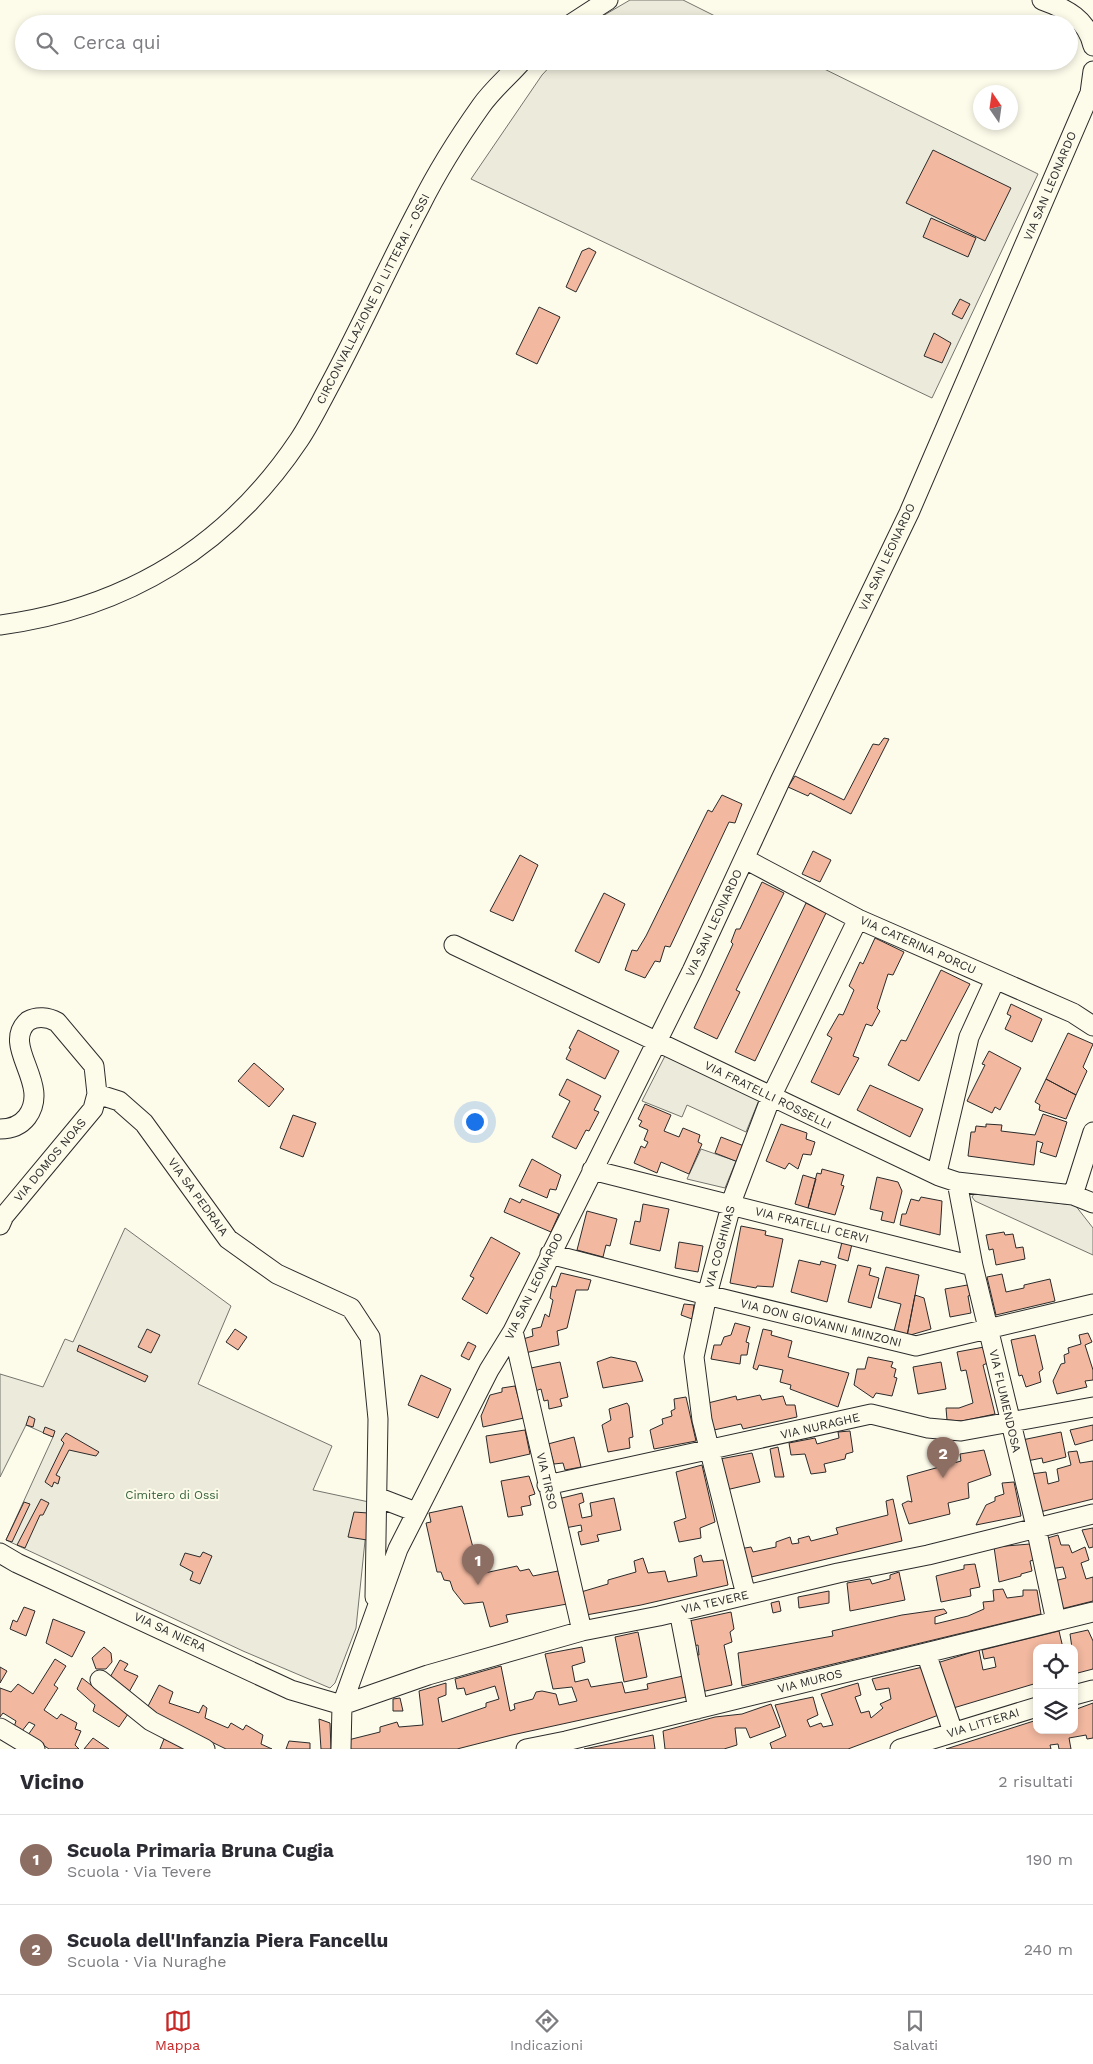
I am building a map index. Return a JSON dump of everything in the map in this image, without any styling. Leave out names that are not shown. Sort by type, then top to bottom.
[{"type":"street","points":[[585,15],[608,0]]},
{"type":"street","points":[[1042,0],[1059,6],[1074,15]]},
{"type":"street","points":[[1078,17],[1090,34],[1093,46]]},
{"type":"street","name":"CIRCONVALLAZIONE DI LITTERAI - OSSI","points":[[0,625],[37,620],[97,603],[170,567],[224,528],[258,494],[300,439],[352,345],[420,205],[482,104],[514,70]]},
{"type":"street","name":"VIA SAN LEONARDO","points":[[341,1749],[342,1705],[398,1549],[489,1370],[513,1331],[592,1170],[630,1098],[909,512],[1091,91],[1093,71]]},
{"type":"street","name":"VIA CATERINA PORCU","points":[[745,859],[858,918],[1073,1013],[1093,1026]]},
{"type":"street","name":"VIA COGHINAS","points":[[746,1595],[702,1420],[694,1358],[707,1296],[731,1204],[771,1097],[858,918]]},
{"type":"street","name":"VIA FRATELLI ROSSELLI","points":[[454,946],[948,1179],[1073,1195],[1093,1203]]},
{"type":"street","name":"VIA FLUMENDOSA","points":[[995,980],[967,1046],[938,1168],[948,1179],[973,1266],[1036,1526],[1056,1621]]},
{"type":"street","points":[[0,1129],[16,1126],[24,1121],[34,1103],[32,1086],[17,1061],[13,1044],[18,1030],[29,1020],[50,1019],[62,1026],[94,1066],[98,1094]]},
{"type":"street","name":"VIA DOMOS NOAS","points":[[0,1225],[4,1216],[93,1109],[98,1094]]},
{"type":"street","name":"VIA SA PEDRAIA","points":[[98,1094],[119,1101],[144,1123],[228,1239],[277,1274],[351,1308],[370,1337],[378,1419],[375,1612]]},
{"type":"street","points":[[1073,1195],[1093,1132]]},
{"type":"street","name":"VIA FRATELLI CERVI","points":[[592,1170],[973,1266]]},
{"type":"street","name":"VIA DON GIOVANNI MINZONI","points":[[550,1254],[707,1296],[916,1346],[1093,1304]]},
{"type":"street","name":"VIA TIRSO","points":[[513,1331],[547,1486],[582,1631]]},
{"type":"street","name":"VIA NURAGHE","points":[[547,1486],[871,1414],[928,1428],[961,1431],[1093,1407]]},
{"type":"street","points":[[377,1497],[416,1512]]},
{"type":"street","name":"VIA TEVERE","points":[[342,1705],[428,1674],[582,1631],[679,1611],[838,1573],[928,1555],[1036,1526],[1093,1514]]},
{"type":"street","name":"VIA SA NIERA","points":[[0,1553],[17,1563],[292,1690],[342,1705]]},
{"type":"street","points":[[679,1611],[698,1709]]},
{"type":"street","name":"VIA MUROS","points":[[526,1749],[567,1745],[698,1709],[1093,1612]]},
{"type":"street","points":[[926,1653],[953,1732]]},
{"type":"street","points":[[100,1680],[150,1721],[205,1749]]},
{"type":"street","points":[[1078,1695],[1093,1690]]},
{"type":"street","name":"VIA LITTERAI","points":[[900,1749],[932,1744],[953,1732],[1033,1708]]},
{"type":"street","points":[[0,1728],[35,1749]]},
{"type":"green space","points":[[630,0],[683,0],[713,15],[604,15]]},
{"type":"green space","points":[[547,70],[826,70],[1038,174],[932,398],[471,179]]},
{"type":"green space","points":[[666,1054],[759,1100],[746,1132],[687,1105],[682,1117],[642,1101]]},
{"type":"green space","points":[[701,1149],[736,1161],[725,1188],[687,1179]]},
{"type":"green space","points":[[974,1194],[1075,1205],[1093,1228],[1093,1255],[975,1201],[972,1197]]},
{"type":"green space","name":"Cimitero di Ossi","points":[[125,1228],[231,1306],[198,1384],[332,1446],[313,1490],[369,1502],[356,1628],[335,1683],[330,1688],[243,1651],[6,1540],[53,1437],[26,1425],[0,1477],[0,1374],[43,1387],[65,1339],[73,1342]]},
{"type":"building","points":[[933,150],[1011,188],[985,241],[906,203]]},
{"type":"building","points":[[931,218],[976,238],[968,257],[923,237]]},
{"type":"building","points":[[589,248],[596,252],[576,292],[566,287],[582,251]]},
{"type":"building","points":[[960,299],[970,304],[962,319],[952,314]]},
{"type":"building","points":[[539,307],[560,317],[537,364],[516,354]]},
{"type":"building","points":[[934,333],[951,343],[942,363],[924,356]]},
{"type":"building","points":[[884,738],[889,739],[851,814],[810,793],[808,796],[788,787],[795,776],[844,800],[873,744],[879,745]]},
{"type":"building","points":[[722,795],[742,804],[735,823],[729,822],[670,947],[665,946],[660,962],[655,961],[645,978],[625,970],[632,950],[637,951],[646,936],[708,810],[712,812]]},
{"type":"building","points":[[813,851],[831,860],[820,882],[802,874]]},
{"type":"building","points":[[520,855],[538,865],[513,921],[490,911]]},
{"type":"building","points":[[762,882],[784,893],[736,990],[740,992],[717,1039],[694,1028],[733,944],[731,942],[736,929],[740,929]]},
{"type":"building","points":[[604,893],[625,904],[599,963],[575,951]]},
{"type":"building","points":[[806,903],[826,913],[755,1061],[735,1052]]},
{"type":"building","points":[[875,938],[904,952],[893,975],[888,974],[877,1008],[880,1011],[872,1026],[866,1024],[853,1056],[859,1058],[839,1095],[811,1082],[832,1038],[827,1035],[839,1014],[843,1015],[854,990],[849,986],[860,962],[863,964]]},
{"type":"building","points":[[941,970],[970,984],[919,1081],[888,1065],[901,1040],[906,1041]]},
{"type":"building","points":[[1011,1004],[1042,1019],[1032,1042],[1005,1029],[1011,1016],[1007,1014]]},
{"type":"building","points":[[578,1030],[619,1051],[605,1079],[566,1059]]},
{"type":"building","points":[[1068,1033],[1093,1044],[1083,1067],[1087,1071],[1076,1095],[1046,1079]]},
{"type":"building","points":[[989,1051],[1021,1068],[1000,1110],[995,1107],[992,1113],[967,1101],[985,1065],[982,1064]]},
{"type":"building","points":[[254,1063],[284,1089],[269,1107],[238,1081]]},
{"type":"building","points":[[567,1079],[601,1096],[594,1110],[599,1112],[589,1131],[586,1130],[576,1149],[552,1137],[570,1101],[559,1095]]},
{"type":"building","points":[[1046,1079],[1076,1095],[1066,1119],[1039,1110],[1040,1105],[1035,1102]]},
{"type":"building","points":[[870,1085],[923,1109],[910,1137],[857,1110]]},
{"type":"building","points":[[645,1104],[671,1115],[664,1131],[679,1137],[683,1128],[700,1135],[698,1142],[702,1144],[689,1174],[661,1162],[657,1173],[634,1163],[641,1146],[645,1148],[648,1142],[644,1140],[648,1130],[639,1126],[642,1121],[638,1119]]},
{"type":"building","points":[[1043,1114],[1067,1122],[1056,1157],[1040,1152],[1043,1143],[1037,1141],[1034,1165],[968,1156],[971,1132],[975,1132],[976,1126],[986,1127],[986,1124],[1002,1125],[1001,1131],[1035,1135]]},
{"type":"building","points":[[293,1115],[316,1123],[303,1157],[280,1148]]},
{"type":"building","points":[[781,1124],[807,1133],[806,1139],[815,1142],[811,1155],[803,1154],[798,1169],[789,1163],[785,1169],[766,1161]]},
{"type":"building","points":[[721,1137],[744,1146],[738,1162],[715,1153]]},
{"type":"building","points":[[532,1159],[561,1175],[556,1190],[550,1189],[547,1198],[519,1186]]},
{"type":"building","points":[[822,1169],[844,1175],[841,1185],[844,1186],[835,1215],[808,1208],[817,1173],[821,1174]]},
{"type":"building","points":[[803,1175],[816,1179],[808,1208],[795,1204]]},
{"type":"building","points":[[877,1177],[898,1182],[902,1191],[894,1223],[881,1220],[883,1212],[870,1209]]},
{"type":"building","points":[[921,1197],[942,1201],[940,1235],[900,1225],[902,1214],[906,1214],[911,1199],[919,1201]]},
{"type":"building","points":[[510,1198],[520,1203],[522,1199],[559,1214],[551,1232],[504,1212]]},
{"type":"building","points":[[643,1204],[669,1209],[660,1251],[630,1244],[635,1221],[640,1222]]},
{"type":"building","points":[[587,1211],[617,1219],[610,1246],[606,1245],[603,1257],[577,1250]]},
{"type":"building","points":[[741,1226],[766,1231],[765,1235],[783,1239],[773,1287],[757,1286],[756,1288],[730,1283]]},
{"type":"building","points":[[1004,1232],[1005,1235],[1013,1234],[1016,1248],[1023,1247],[1025,1259],[996,1265],[993,1249],[989,1250],[986,1235]]},
{"type":"building","points":[[491,1237],[520,1253],[487,1314],[462,1299],[474,1278],[470,1276]]},
{"type":"building","points":[[679,1242],[703,1246],[698,1272],[675,1268]]},
{"type":"building","points":[[842,1242],[852,1244],[848,1261],[838,1258]]},
{"type":"building","points":[[799,1260],[820,1265],[821,1261],[836,1265],[827,1302],[791,1292]]},
{"type":"building","points":[[858,1265],[871,1268],[869,1275],[879,1278],[871,1308],[848,1302]]},
{"type":"building","points":[[886,1267],[919,1275],[907,1336],[894,1331],[901,1304],[878,1298]]},
{"type":"building","points":[[561,1273],[591,1280],[588,1290],[576,1290],[567,1328],[557,1331],[559,1345],[525,1353],[523,1339],[533,1336],[532,1329],[541,1327],[545,1314],[549,1317],[553,1300],[550,1298],[552,1286],[556,1287]]},
{"type":"building","points":[[1002,1274],[1006,1292],[1024,1288],[1024,1285],[1050,1279],[1055,1301],[996,1315],[987,1277]]},
{"type":"building","points":[[973,1284],[975,1294],[968,1296],[971,1313],[950,1317],[945,1289]]},
{"type":"building","points":[[915,1295],[924,1298],[931,1329],[907,1336]]},
{"type":"building","points":[[684,1304],[694,1305],[692,1319],[681,1315]]},
{"type":"building","points":[[735,1323],[750,1327],[746,1342],[749,1343],[747,1355],[741,1355],[740,1364],[711,1359],[714,1345],[721,1345],[724,1337],[731,1335]]},
{"type":"building","points":[[147,1329],[160,1335],[151,1353],[138,1347]]},
{"type":"building","points":[[235,1329],[247,1337],[238,1350],[226,1342]]},
{"type":"building","points":[[763,1329],[772,1331],[771,1335],[792,1341],[788,1357],[849,1373],[838,1407],[790,1389],[791,1385],[780,1382],[783,1370],[759,1365],[757,1370],[753,1368]]},
{"type":"building","points":[[1088,1333],[1092,1342],[1085,1345],[1093,1370],[1093,1380],[1085,1381],[1087,1387],[1057,1394],[1053,1381],[1061,1364],[1065,1363],[1064,1355],[1069,1353],[1068,1348],[1081,1344],[1079,1335]]},
{"type":"building","points":[[1035,1335],[1043,1369],[1039,1372],[1041,1382],[1026,1387],[1022,1375],[1019,1376],[1011,1340]]},
{"type":"building","points":[[468,1342],[476,1346],[469,1360],[461,1356]]},
{"type":"building","points":[[79,1345],[148,1376],[145,1382],[77,1351]]},
{"type":"building","points":[[984,1347],[990,1362],[983,1365],[995,1414],[962,1421],[947,1420],[946,1408],[959,1408],[973,1403],[966,1370],[961,1371],[957,1352]]},
{"type":"building","points":[[611,1357],[636,1362],[643,1381],[603,1388],[597,1362]]},
{"type":"building","points":[[868,1357],[893,1362],[891,1367],[896,1369],[894,1377],[897,1378],[892,1396],[876,1393],[873,1398],[854,1385],[857,1369],[865,1369]]},
{"type":"building","points":[[560,1362],[568,1397],[560,1399],[562,1406],[549,1409],[548,1400],[544,1401],[541,1389],[535,1391],[531,1368]]},
{"type":"building","points":[[941,1362],[946,1389],[918,1394],[913,1367]]},
{"type":"building","points":[[421,1375],[451,1389],[438,1418],[408,1405]]},
{"type":"building","points":[[515,1386],[524,1418],[483,1427],[481,1416],[490,1395],[502,1392],[502,1388]]},
{"type":"building","points":[[760,1395],[762,1400],[783,1396],[786,1405],[795,1405],[797,1417],[743,1429],[741,1424],[714,1430],[708,1403],[736,1396],[737,1400]]},
{"type":"building","points":[[686,1397],[696,1441],[654,1449],[650,1430],[663,1424],[662,1419],[672,1416],[671,1411],[675,1409],[674,1399]]},
{"type":"building","points":[[627,1403],[633,1437],[629,1438],[630,1448],[608,1452],[602,1425],[611,1420],[609,1409]]},
{"type":"building","points":[[29,1416],[35,1419],[33,1427],[26,1425]]},
{"type":"building","points":[[1093,1425],[1093,1440],[1075,1445],[1070,1430]]},
{"type":"building","points":[[45,1427],[55,1431],[53,1437],[43,1433]]},
{"type":"building","points":[[525,1430],[530,1454],[490,1463],[486,1436]]},
{"type":"building","points":[[850,1431],[853,1452],[846,1454],[845,1459],[824,1464],[826,1472],[811,1474],[805,1454],[791,1455],[789,1443],[815,1438],[817,1444],[839,1438],[838,1432]]},
{"type":"building","points":[[1061,1432],[1066,1457],[1043,1463],[1042,1458],[1027,1461],[1022,1440]]},
{"type":"building","points":[[66,1433],[99,1452],[96,1456],[69,1450],[56,1475],[60,1477],[58,1484],[54,1482],[52,1487],[45,1482],[64,1443],[61,1440]]},
{"type":"building","points":[[574,1437],[581,1467],[565,1470],[563,1463],[554,1464],[548,1444]]},
{"type":"building","points":[[778,1447],[784,1477],[775,1477],[770,1449]]},
{"type":"building","points":[[984,1450],[991,1475],[968,1483],[969,1498],[948,1503],[950,1514],[909,1524],[902,1504],[908,1501],[912,1502],[907,1476],[961,1461],[960,1454]]},
{"type":"building","points":[[1077,1451],[1080,1463],[1093,1461],[1093,1499],[1040,1512],[1031,1474],[1046,1472],[1048,1484],[1059,1481],[1057,1469],[1071,1465],[1068,1452]]},
{"type":"building","points":[[752,1453],[760,1482],[726,1490],[720,1459]]},
{"type":"building","points":[[702,1465],[715,1522],[700,1528],[701,1538],[679,1542],[674,1522],[686,1518],[676,1472]]},
{"type":"building","points":[[529,1476],[535,1494],[529,1496],[531,1505],[521,1507],[523,1515],[508,1517],[501,1481]]},
{"type":"building","points":[[1014,1482],[1021,1516],[976,1525],[986,1505],[995,1501],[995,1497],[1004,1494],[1002,1483]]},
{"type":"building","points":[[582,1493],[584,1502],[579,1504],[582,1518],[592,1516],[590,1503],[614,1498],[621,1530],[597,1535],[599,1541],[581,1545],[578,1532],[582,1531],[581,1525],[565,1528],[558,1499]]},
{"type":"building","points":[[41,1499],[49,1503],[43,1515],[40,1515],[25,1548],[17,1545]]},
{"type":"building","points":[[893,1499],[902,1541],[747,1578],[739,1549],[751,1547],[753,1552],[776,1547],[776,1542],[790,1537],[792,1544],[799,1543],[798,1539],[809,1536],[811,1541],[838,1534],[836,1528],[888,1515],[886,1501]]},
{"type":"building","points":[[24,1502],[30,1504],[12,1542],[6,1540]]},
{"type":"building","points":[[462,1506],[480,1574],[517,1566],[520,1571],[529,1569],[533,1576],[558,1571],[567,1604],[506,1615],[508,1622],[490,1627],[483,1602],[464,1604],[453,1590],[450,1581],[444,1580],[441,1572],[437,1572],[426,1523],[431,1522],[429,1513]]},
{"type":"building","points":[[354,1512],[368,1513],[367,1540],[348,1537]]},
{"type":"building","points":[[1093,1528],[1093,1547],[1089,1548],[1082,1530]]},
{"type":"building","points":[[1058,1535],[1061,1545],[1069,1545],[1072,1553],[1085,1547],[1089,1560],[1081,1563],[1086,1579],[1093,1577],[1093,1601],[1061,1609],[1054,1581],[1066,1578],[1063,1567],[1050,1569],[1044,1539]]},
{"type":"building","points":[[1030,1544],[1034,1560],[1030,1561],[1032,1571],[999,1582],[994,1547]]},
{"type":"building","points":[[203,1552],[212,1556],[200,1584],[190,1580],[193,1572],[180,1565],[185,1553],[200,1557]]},
{"type":"building","points":[[701,1555],[703,1562],[723,1560],[728,1585],[641,1605],[586,1615],[581,1592],[608,1584],[608,1580],[636,1572],[634,1561],[643,1558],[648,1573],[665,1571],[668,1582],[697,1576],[694,1558]]},
{"type":"building","points":[[975,1564],[980,1587],[970,1589],[971,1596],[941,1602],[936,1576],[964,1569],[964,1565]]},
{"type":"building","points":[[899,1572],[905,1600],[850,1611],[847,1583],[870,1579],[872,1584],[890,1579],[890,1575]]},
{"type":"building","points":[[1003,1589],[1007,1598],[1023,1596],[1023,1590],[1037,1590],[1041,1614],[742,1686],[738,1653],[833,1636],[832,1631],[902,1615],[944,1609],[947,1613],[935,1617],[935,1624],[968,1616],[984,1609],[983,1602],[994,1601],[993,1590]]},
{"type":"building","points":[[829,1591],[829,1603],[799,1608],[798,1597]]},
{"type":"building","points":[[779,1601],[781,1611],[773,1613],[771,1603]]},
{"type":"building","points":[[24,1607],[35,1611],[26,1636],[10,1629],[13,1620],[17,1622]]},
{"type":"building","points":[[731,1612],[734,1629],[730,1632],[732,1642],[724,1645],[732,1685],[701,1692],[694,1655],[699,1655],[698,1645],[693,1646],[689,1621]]},
{"type":"building","points":[[53,1619],[85,1632],[72,1657],[46,1643]]},
{"type":"building","points":[[1088,1630],[1093,1641],[1093,1669],[1078,1673],[1078,1644],[1071,1644],[1070,1634]]},
{"type":"building","points":[[1059,1631],[1062,1644],[1033,1644],[1033,1684],[950,1709],[937,1663],[979,1650],[983,1670],[996,1667],[994,1657],[984,1659],[982,1650]]},
{"type":"building","points":[[638,1632],[647,1677],[624,1682],[615,1637]]},
{"type":"building","points":[[104,1647],[111,1653],[112,1662],[106,1669],[96,1669],[92,1658]]},
{"type":"building","points":[[582,1647],[585,1662],[572,1666],[575,1682],[588,1679],[591,1687],[622,1682],[625,1693],[648,1689],[647,1684],[683,1676],[686,1697],[457,1749],[348,1749],[348,1740],[380,1732],[380,1727],[397,1722],[399,1727],[423,1725],[419,1691],[446,1683],[446,1695],[438,1698],[442,1722],[486,1707],[486,1703],[499,1699],[495,1686],[466,1695],[464,1688],[457,1689],[455,1679],[501,1666],[510,1711],[515,1709],[514,1704],[533,1699],[536,1692],[542,1691],[556,1694],[559,1705],[577,1701],[572,1687],[553,1689],[545,1654]]},
{"type":"building","points":[[55,1659],[66,1666],[54,1685],[58,1688],[44,1710],[57,1719],[61,1714],[77,1723],[75,1729],[81,1731],[75,1745],[79,1749],[49,1749],[28,1735],[35,1725],[29,1722],[22,1731],[14,1727],[16,1721],[3,1713],[0,1717],[0,1688],[11,1692],[18,1684],[33,1694]]},
{"type":"building","points":[[120,1660],[128,1664],[124,1670],[138,1676],[129,1692],[109,1679]]},
{"type":"building","points":[[927,1666],[944,1713],[848,1749],[772,1749],[770,1743],[786,1736],[775,1705],[813,1697],[818,1715],[807,1720],[810,1727],[821,1723],[823,1727],[833,1725],[821,1694],[858,1683],[861,1695],[855,1697],[861,1713],[869,1711],[871,1718],[883,1708],[880,1704],[891,1699],[889,1688],[876,1690],[872,1679]]},
{"type":"building","points":[[0,1667],[7,1671],[0,1683]]},
{"type":"building","points":[[82,1678],[128,1714],[119,1727],[93,1711],[95,1705],[77,1689]]},
{"type":"building","points":[[159,1685],[173,1692],[169,1703],[199,1713],[203,1705],[207,1708],[205,1718],[228,1728],[231,1723],[243,1730],[246,1725],[263,1735],[261,1744],[272,1749],[226,1749],[146,1710]]},
{"type":"building","points":[[400,1698],[403,1711],[393,1711],[393,1699]]},
{"type":"building","points":[[1093,1703],[1093,1738],[1087,1739],[1086,1735],[1069,1738],[1071,1749],[1059,1749],[1058,1744],[1050,1745],[1051,1749],[946,1749],[1033,1721],[1033,1734],[1078,1734],[1078,1709]]},
{"type":"building","points":[[771,1704],[780,1727],[750,1738],[746,1728],[735,1728],[737,1745],[724,1749],[665,1749],[663,1731],[715,1717],[742,1714]]},
{"type":"building","points":[[319,1719],[330,1723],[331,1749],[321,1749]]},
{"type":"building","points":[[653,1735],[655,1749],[584,1749]]},
{"type":"building","points":[[93,1738],[109,1749],[84,1749]]},
{"type":"building","points":[[164,1739],[186,1749],[160,1749]]},
{"type":"building","points":[[289,1741],[310,1743],[310,1749],[286,1749]]},
{"type":"place","name":"Scuola dell'Infanzia Piera Fancellu","points":[[943,1478]]},
{"type":"place","name":"Scuola Primaria Bruna Cugia","points":[[478,1585]]}]
